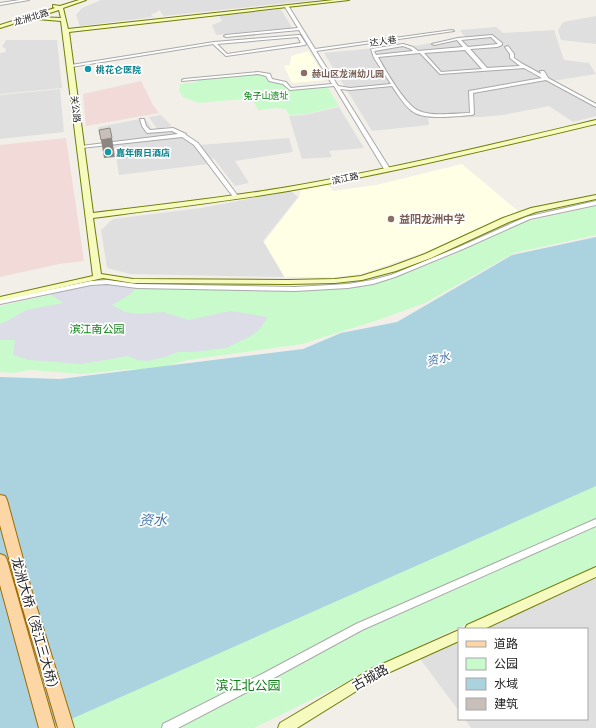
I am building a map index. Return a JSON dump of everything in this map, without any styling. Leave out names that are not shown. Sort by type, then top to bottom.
[{"type":"main road","name":"龙洲北路","points":[[0,27],[58,7],[72,0]]},
{"type":"main road","name":"龙洲北路","points":[[0,22],[84,0]]},
{"type":"main road","points":[[66,31],[347,0]]},
{"type":"main road","name":"关公路","points":[[58,7],[64,20],[66,31],[97,276]]},
{"type":"main road","points":[[27,18],[64,20]]},
{"type":"main road","name":"滨江路","points":[[90,216],[236,197],[314,184],[596,122]]},
{"type":"main road","points":[[0,299],[97,276],[132,280],[288,282],[335,281],[362,278],[393,269],[428,256],[506,220],[534,210],[596,197]]},
{"type":"main road","name":"龙洲大桥（资江三大桥）","points":[[0,500],[25,592],[66,728]]},
{"type":"main road","name":"龙洲大桥（资江三大桥）","points":[[0,560],[47,728]]},
{"type":"main road","points":[[473,628],[596,572]]},
{"type":"main road","name":"古城路","points":[[285,728],[375,673],[458,635]]},
{"type":"street","points":[[0,4],[27,0]]},
{"type":"street","points":[[287,7],[387,169]]},
{"type":"street","points":[[226,36],[300,29]]},
{"type":"street","name":"达人巷","points":[[314,50],[452,31]]},
{"type":"street","points":[[261,33],[265,38]]},
{"type":"street","points":[[71,66],[214,43],[265,38],[299,36],[304,44],[226,55],[214,43]]},
{"type":"street","points":[[375,56],[497,46],[501,44],[492,36],[458,39],[434,44]]},
{"type":"street","points":[[458,39],[486,70]]},
{"type":"street","points":[[523,67],[440,74],[419,52],[412,48],[403,45],[376,48],[372,50],[395,87],[415,112],[424,114],[472,114],[471,92],[545,80]]},
{"type":"street","points":[[507,47],[512,54],[512,58],[523,67],[596,106]]},
{"type":"street","points":[[542,72],[546,77],[545,80]]},
{"type":"street","points":[[184,80],[258,73],[268,75],[271,80],[283,81],[288,84],[290,89],[336,86],[350,89],[395,87]]},
{"type":"street","points":[[342,97],[352,92],[395,87]]},
{"type":"street","points":[[142,120],[144,126],[149,132],[173,129],[185,135],[196,144],[236,197]]},
{"type":"street","points":[[81,147],[185,135]]},
{"type":"street","points":[[0,302],[91,283],[107,282],[138,286],[279,289],[348,286],[393,276],[462,248],[528,218],[596,203]]},
{"type":"street","points":[[167,728],[359,627],[596,522]]},
{"type":"shaded area","points":[[101,0],[316,0],[164,16],[159,10],[156,13],[151,14],[153,17],[80,26],[76,15],[82,8]]},
{"type":"shaded area","points":[[281,9],[292,28],[216,35],[212,25],[222,21],[219,15]]},
{"type":"shaded area","points":[[596,16],[596,44],[561,40],[558,30],[563,22]]},
{"type":"shaded area","points":[[496,27],[503,33],[554,30],[564,60],[589,63],[596,74],[547,82],[596,108],[596,116],[573,122],[549,106],[503,115],[428,118],[429,125],[372,131],[324,53],[404,45],[414,46],[465,37],[460,30]]},
{"type":"shaded area","points":[[6,40],[57,40],[62,88],[0,94],[0,53],[6,52],[5,48],[2,47]]},
{"type":"shaded area","name":"赫山区龙洲幼儿园","points":[[309,51],[326,80],[292,83],[284,66],[290,65],[291,56]]},
{"type":"shaded area","points":[[141,81],[153,105],[159,113],[86,126],[83,94]]},
{"type":"shaded area","points":[[60,89],[64,132],[0,139],[0,95]]},
{"type":"shaded area","points":[[339,107],[364,148],[329,151],[332,157],[302,159],[289,116],[304,115]]},
{"type":"shaded area","points":[[161,115],[172,126],[157,129],[149,117]]},
{"type":"shaded area","points":[[145,118],[153,131],[173,128],[188,138],[196,146],[208,164],[119,175],[114,145],[102,146],[98,127]]},
{"type":"shaded area","points":[[66,138],[84,261],[59,264],[0,277],[0,145]]},
{"type":"shaded area","points":[[289,138],[293,152],[235,161],[249,183],[235,186],[215,160],[208,156],[199,145]]},
{"type":"shaded area","name":"益阳龙洲中学","points":[[462,164],[518,211],[425,252],[361,274],[336,277],[285,277],[264,242],[299,197],[301,190],[328,185],[333,191],[376,185]]},
{"type":"shaded area","points":[[291,191],[298,197],[263,241],[284,277],[130,274],[107,268],[101,230],[113,219],[201,208]]},
{"type":"shaded area","points":[[105,283],[136,288],[129,295],[112,305],[125,312],[139,314],[163,312],[189,320],[230,311],[268,317],[259,330],[249,337],[226,348],[194,352],[178,352],[147,361],[137,360],[128,356],[81,364],[29,360],[13,355],[15,340],[0,340],[0,324],[26,310],[63,303],[49,293],[88,284]]},
{"type":"shaded area","points":[[596,578],[596,728],[471,728],[466,720],[588,720],[588,628],[482,628]]},
{"type":"shaded area","points":[[458,638],[458,710],[418,656]]},
{"type":"green space","name":"兔子山遗址","points":[[257,74],[266,76],[268,81],[284,84],[287,90],[327,86],[339,106],[306,114],[289,115],[286,109],[276,108],[258,110],[252,98],[199,103],[183,97],[179,90],[180,84],[197,82],[198,80]]},
{"type":"green space","name":"滨江南公园","points":[[596,206],[596,235],[514,253],[425,303],[378,320],[302,344],[188,360],[156,369],[129,369],[83,374],[30,370],[14,373],[0,372],[0,306],[90,286],[110,285],[149,289],[284,290],[341,289],[366,285],[396,277],[452,255],[524,222]]},
{"type":"green space","name":"滨江北公园","points":[[596,483],[596,567],[440,636],[254,728],[28,728]]},
{"type":"water","name":"资水","points":[[596,237],[596,486],[51,728],[0,728],[0,377],[60,379],[303,349],[341,333],[397,322],[512,255]]},
{"type":"building","points":[[110,128],[112,138],[101,140],[99,130]]},
{"type":"place","name":"桃花仑医院","points":[[88,69]]},
{"type":"place","name":"赫山区龙洲幼儿园","points":[[304,73]]},
{"type":"place","name":"嘉年假日酒店","points":[[108,152]]},
{"type":"place","name":"益阳龙洲中学","points":[[391,219]]}]
